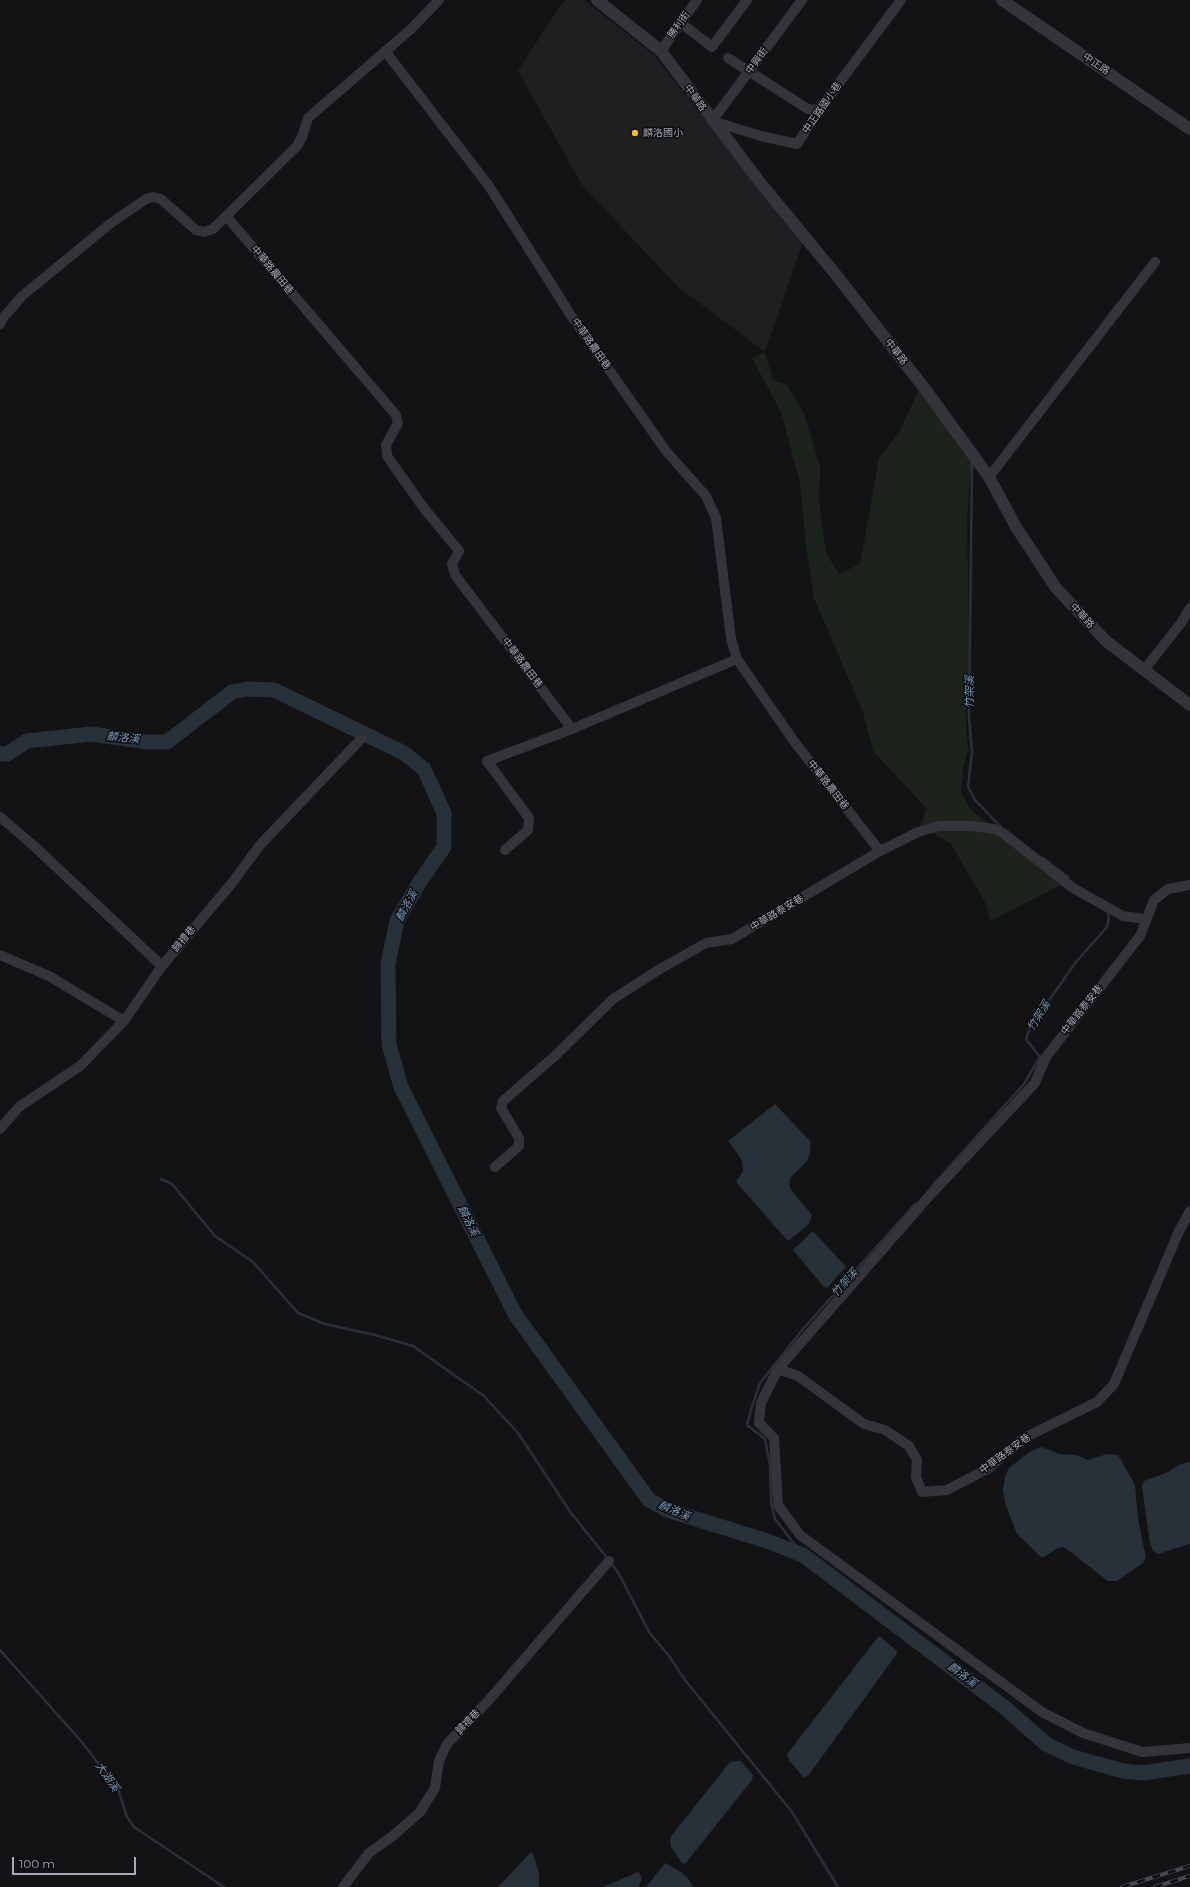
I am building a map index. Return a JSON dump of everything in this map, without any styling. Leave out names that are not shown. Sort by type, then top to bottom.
[{"type":"street","points":[[0,324],[3,318],[22,296],[111,223],[146,199],[153,197],[161,199],[196,230],[204,232],[213,229],[227,217],[297,146],[302,137],[308,118],[410,30],[439,0]]},
{"type":"street","name":"中華路","points":[[599,0],[661,51],[712,121],[837,276],[928,393],[989,477],[1016,527],[1056,588],[1106,641],[1190,705]]},
{"type":"street","name":"勝利街","points":[[661,51],[697,0]]},
{"type":"street","points":[[681,23],[712,47],[747,0]]},
{"type":"street","name":"中興街","points":[[712,121],[802,0]]},
{"type":"street","name":"中正路國小巷","points":[[712,121],[761,136],[797,144],[820,110],[901,0]]},
{"type":"street","name":"中正路","points":[[1002,0],[1190,129]]},
{"type":"street","name":"中華路農田巷","points":[[385,51],[489,186],[570,314],[666,451],[706,496],[716,518],[731,638],[737,659],[796,744],[880,851]]},
{"type":"street","points":[[728,58],[808,109],[820,110]]},
{"type":"street","name":"中華路農田巷","points":[[227,217],[396,415],[398,423],[386,445],[387,456],[423,507],[459,551],[452,564],[454,575],[572,729]]},
{"type":"street","points":[[989,477],[1155,262]]},
{"type":"street","points":[[1144,670],[1181,623],[1190,608]]},
{"type":"street","points":[[506,850],[528,830],[529,818],[487,761],[572,729],[737,659]]},
{"type":"street","name":"歸禮巷","points":[[0,1129],[19,1107],[80,1066],[124,1021],[162,966],[232,884],[260,845],[361,740]]},
{"type":"street","points":[[0,817],[34,846],[162,966]]},
{"type":"street","name":"中華路泰安巷","points":[[496,1167],[519,1146],[519,1138],[501,1108],[502,1101],[558,1054],[614,999],[660,969],[706,943],[732,939],[880,851],[918,832],[939,826],[988,827],[1003,833],[1067,883],[1123,916],[1145,919]]},
{"type":"street","name":"中華路泰安巷","points":[[1190,885],[1168,889],[1154,900],[1145,919],[1140,936],[1046,1057],[1035,1083],[931,1194],[778,1369],[761,1402],[759,1423],[774,1438],[778,1506],[800,1535],[1042,1712],[1083,1733],[1142,1752],[1190,1748]]},
{"type":"street","points":[[0,955],[49,976],[124,1021]]},
{"type":"street","name":"中華路泰安巷","points":[[778,1369],[798,1376],[864,1424],[885,1430],[909,1446],[917,1460],[916,1477],[922,1492],[947,1490],[989,1468],[1022,1439],[1097,1402],[1114,1384],[1179,1231],[1190,1211]]},
{"type":"street","name":"歸禮巷","points":[[343,1887],[369,1853],[394,1835],[420,1812],[435,1788],[439,1761],[447,1744],[488,1701],[609,1561]]},
{"type":"shaded area","name":"麟洛國小","points":[[567,0],[584,0],[653,54],[803,242],[765,352],[678,287],[582,185],[518,71],[562,3]]},
{"type":"shaded area","points":[[765,352],[773,380],[787,385],[804,414],[820,466],[819,502],[826,553],[839,574],[860,564],[879,458],[900,431],[918,391],[972,458],[967,517],[969,650],[966,724],[968,750],[963,768],[961,792],[970,809],[1006,837],[1070,880],[991,921],[985,902],[951,844],[920,825],[927,809],[873,751],[863,712],[814,598],[807,553],[800,483],[781,412],[752,358]]},
{"type":"shaded area","points":[[775,1104],[810,1141],[810,1153],[807,1161],[790,1178],[789,1185],[791,1190],[812,1215],[809,1224],[788,1241],[736,1182],[743,1171],[742,1160],[728,1141]]},
{"type":"shaded area","points":[[813,1231],[846,1267],[827,1288],[824,1287],[793,1250]]},
{"type":"shaded area","points":[[1041,1447],[1060,1454],[1076,1455],[1088,1460],[1107,1454],[1118,1455],[1135,1485],[1138,1519],[1146,1558],[1143,1563],[1117,1581],[1108,1581],[1064,1547],[1058,1548],[1042,1558],[1017,1534],[1005,1503],[1003,1490],[1005,1477],[1009,1468],[1031,1451]]},
{"type":"shaded area","points":[[1190,1462],[1190,1544],[1158,1554],[1153,1551],[1150,1543],[1142,1486],[1144,1481],[1166,1473],[1181,1464]]},
{"type":"shaded area","points":[[878,1637],[881,1637],[897,1651],[896,1655],[808,1776],[803,1777],[789,1760],[787,1754]]},
{"type":"shaded area","points":[[741,1761],[753,1775],[752,1780],[685,1864],[682,1863],[671,1847],[670,1839],[672,1835],[730,1762]]},
{"type":"shaded area","points":[[531,1852],[534,1856],[539,1874],[539,1887],[498,1887]]},
{"type":"shaded area","points":[[665,1863],[681,1872],[688,1878],[693,1887],[646,1887]]},
{"type":"shaded area","points":[[638,1872],[642,1877],[639,1887],[603,1887]]},
{"type":"waterway","name":"竹架溪","points":[[972,463],[969,718],[972,752],[968,787],[975,800],[1001,827]]},
{"type":"waterway","name":"麟洛溪","points":[[0,754],[7,754],[27,741],[91,734],[147,742],[167,742],[232,692],[248,689],[274,690],[404,753],[424,769],[444,813],[444,847],[419,883],[397,921],[388,964],[389,1044],[401,1087],[515,1314],[649,1500],[667,1510],[764,1540],[803,1555],[1004,1707],[1046,1744],[1073,1757],[1123,1771],[1143,1773],[1190,1766]]},
{"type":"waterway","name":"竹架溪","points":[[1043,858],[1068,877],[1067,881]]},
{"type":"waterway","name":"竹架溪","points":[[932,1186],[1024,1084],[1040,1057],[1026,1039],[1031,1026],[1076,962],[1107,927],[1109,918],[1108,913]]},
{"type":"waterway","points":[[161,1179],[172,1184],[215,1236],[253,1262],[298,1313],[325,1324],[375,1335],[413,1346],[484,1396],[518,1433],[571,1513],[608,1559]]},
{"type":"waterway","name":"竹架溪","points":[[803,1555],[775,1519],[771,1503],[770,1465],[765,1439],[747,1425],[751,1410],[760,1383],[803,1329],[915,1204]]},
{"type":"waterway","points":[[611,1563],[619,1574],[649,1632],[669,1656],[685,1680],[792,1812],[838,1887]]},
{"type":"waterway","name":"大湖溪","points":[[0,1650],[81,1741],[118,1789],[127,1817],[134,1827],[224,1887]]},
{"type":"railway","points":[[1122,1887],[1190,1866]]},
{"type":"railway","points":[[1155,1887],[1190,1876]]},
{"type":"place","name":"麟洛國小","points":[[635,133]]}]
